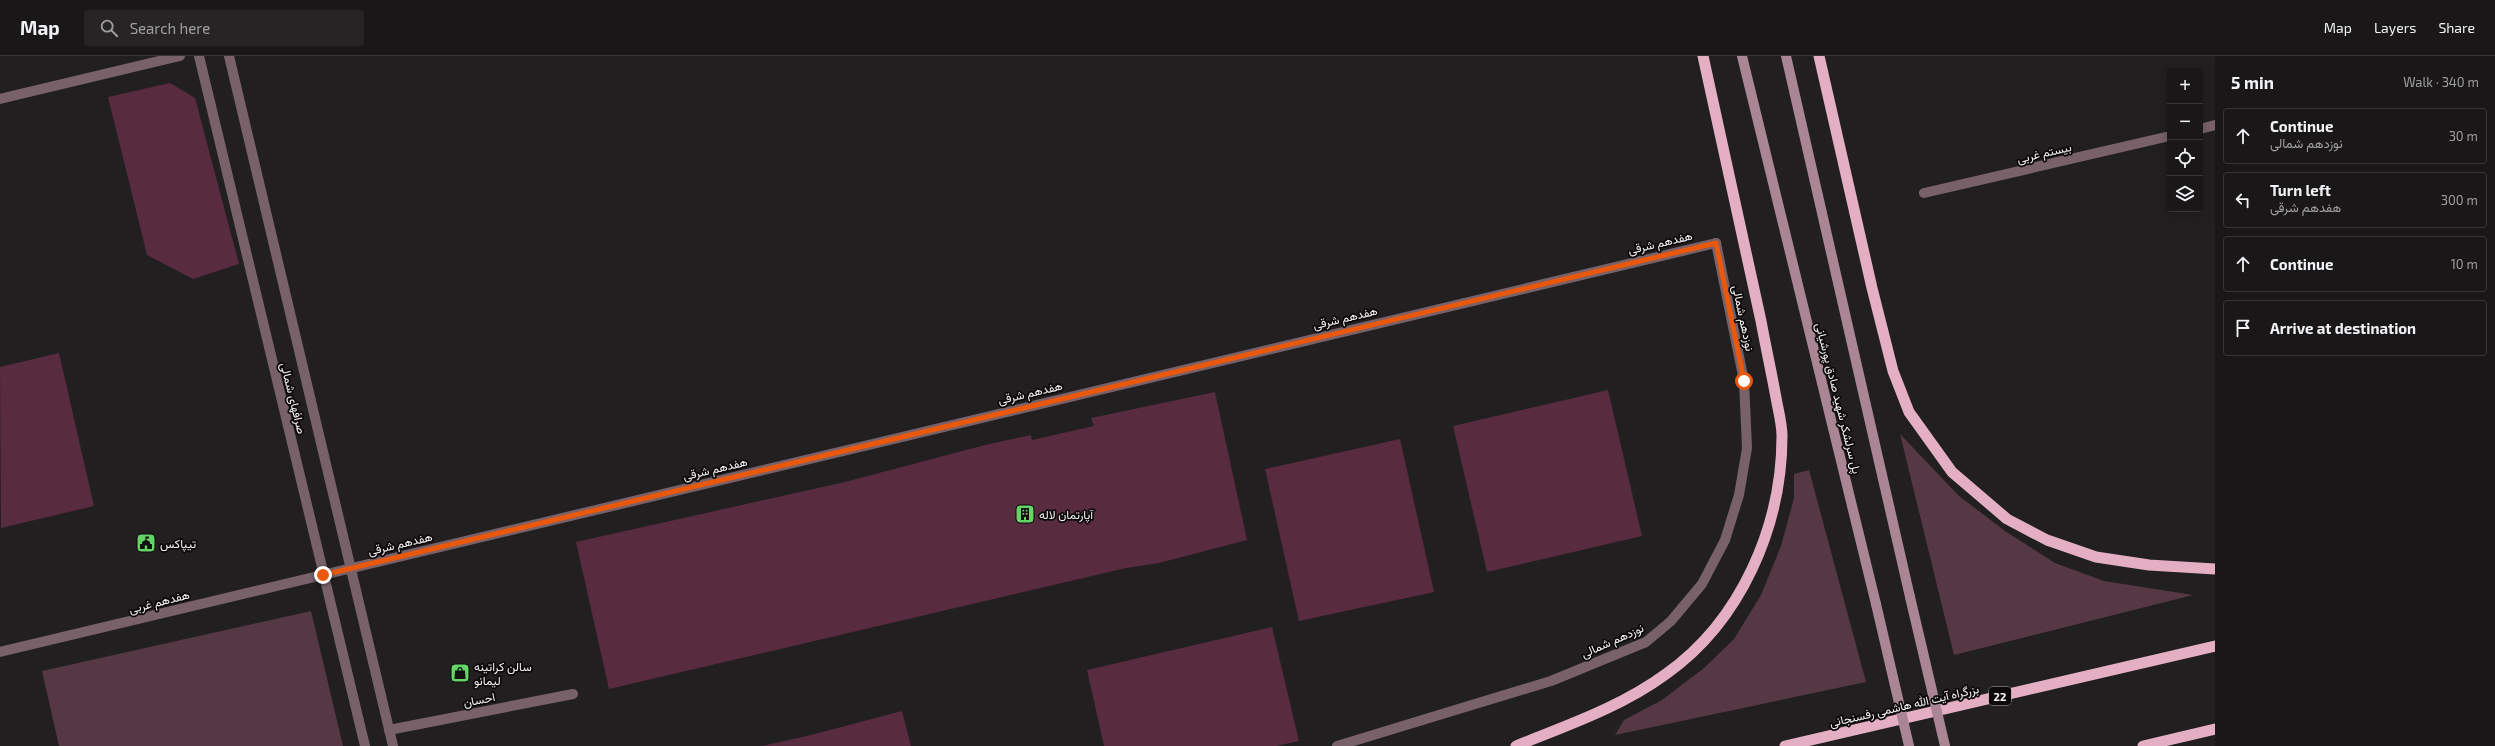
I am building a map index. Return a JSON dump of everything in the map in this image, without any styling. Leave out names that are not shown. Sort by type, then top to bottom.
[{"type":"highway","points":[[1516,746],[1614,706],[1667,674],[1692,653],[1709,637],[1745,584],[1761,549],[1773,510],[1780,468],[1782,433],[1744,239],[1703,56]]},
{"type":"highway","points":[[1818,56],[1873,295],[1893,371],[1909,412],[1952,472],[2007,519],[2047,540],[2096,557],[2149,565],[2215,569]]},
{"type":"highway","name":"بزرگراه آیت الله هاشمی رفسنجانی","points":[[1785,746],[2215,646]]},
{"type":"highway","points":[[2143,746],[2215,729]]},
{"type":"main road","name":"پل سرلشکر شهید صادق پورشیانی","points":[[1742,56],[1876,604],[1909,746]]},
{"type":"main road","name":"پل سرلشکر شهید صادق پورشیانی","points":[[1786,56],[1945,746]]},
{"type":"street","points":[[0,99],[180,56]]},
{"type":"street","name":"صرافهای شمالی","points":[[199,56],[365,746]]},
{"type":"street","name":"صرافهای شمالی","points":[[229,56],[393,746]]},
{"type":"street","points":[[2203,128],[2215,125]]},
{"type":"street","name":"بیستم غربی","points":[[1924,193],[2167,137]]},
{"type":"street","name":"هفدهم شرقی","points":[[323,575],[1716,243]]},
{"type":"street","name":"نوزدهم شمالی","points":[[1337,746],[1551,680],[1646,642],[1671,621],[1702,584],[1725,540],[1739,495],[1746,448],[1744,381],[1716,243]]},
{"type":"street","name":"هفدهم غربی","points":[[0,652],[323,575]]},
{"type":"street","name":"احسان","points":[[389,730],[573,694]]},
{"type":"shaded area","points":[[1900,434],[1959,496],[2005,531],[2055,563],[2104,581],[2193,595],[1954,655]]},
{"type":"shaded area","points":[[1809,470],[1866,682],[1615,735],[1624,720],[1662,700],[1704,668],[1734,639],[1761,595],[1781,546],[1794,498],[1794,474]]},
{"type":"shaded area","points":[[311,611],[343,746],[59,746],[42,671]]},
{"type":"building","points":[[170,83],[195,98],[239,264],[193,279],[147,255],[108,97]]},
{"type":"building","points":[[59,353],[94,506],[1,528],[0,367]]},
{"type":"building","points":[[1608,390],[1642,536],[1487,572],[1453,426]]},
{"type":"building","points":[[1215,392],[1247,540],[1159,563],[1126,568],[609,689],[576,542],[845,482],[985,445],[1031,435],[1032,440],[1094,426],[1091,418]]},
{"type":"building","points":[[1400,439],[1434,592],[1299,621],[1265,469]]},
{"type":"building","points":[[1272,627],[1299,741],[1276,746],[1104,746],[1087,670]]},
{"type":"building","points":[[902,711],[911,746],[762,746],[811,735]]},
{"type":"place","name":"آپارتمان لاله","points":[[1025,514]]},
{"type":"place","name":"تیپاکس","points":[[146,543]]},
{"type":"place","name":"سالن کراتینه لیمانو","points":[[460,673]]},
{"type":"route","points":[[323,575],[1716,243],[1744,381]]}]
